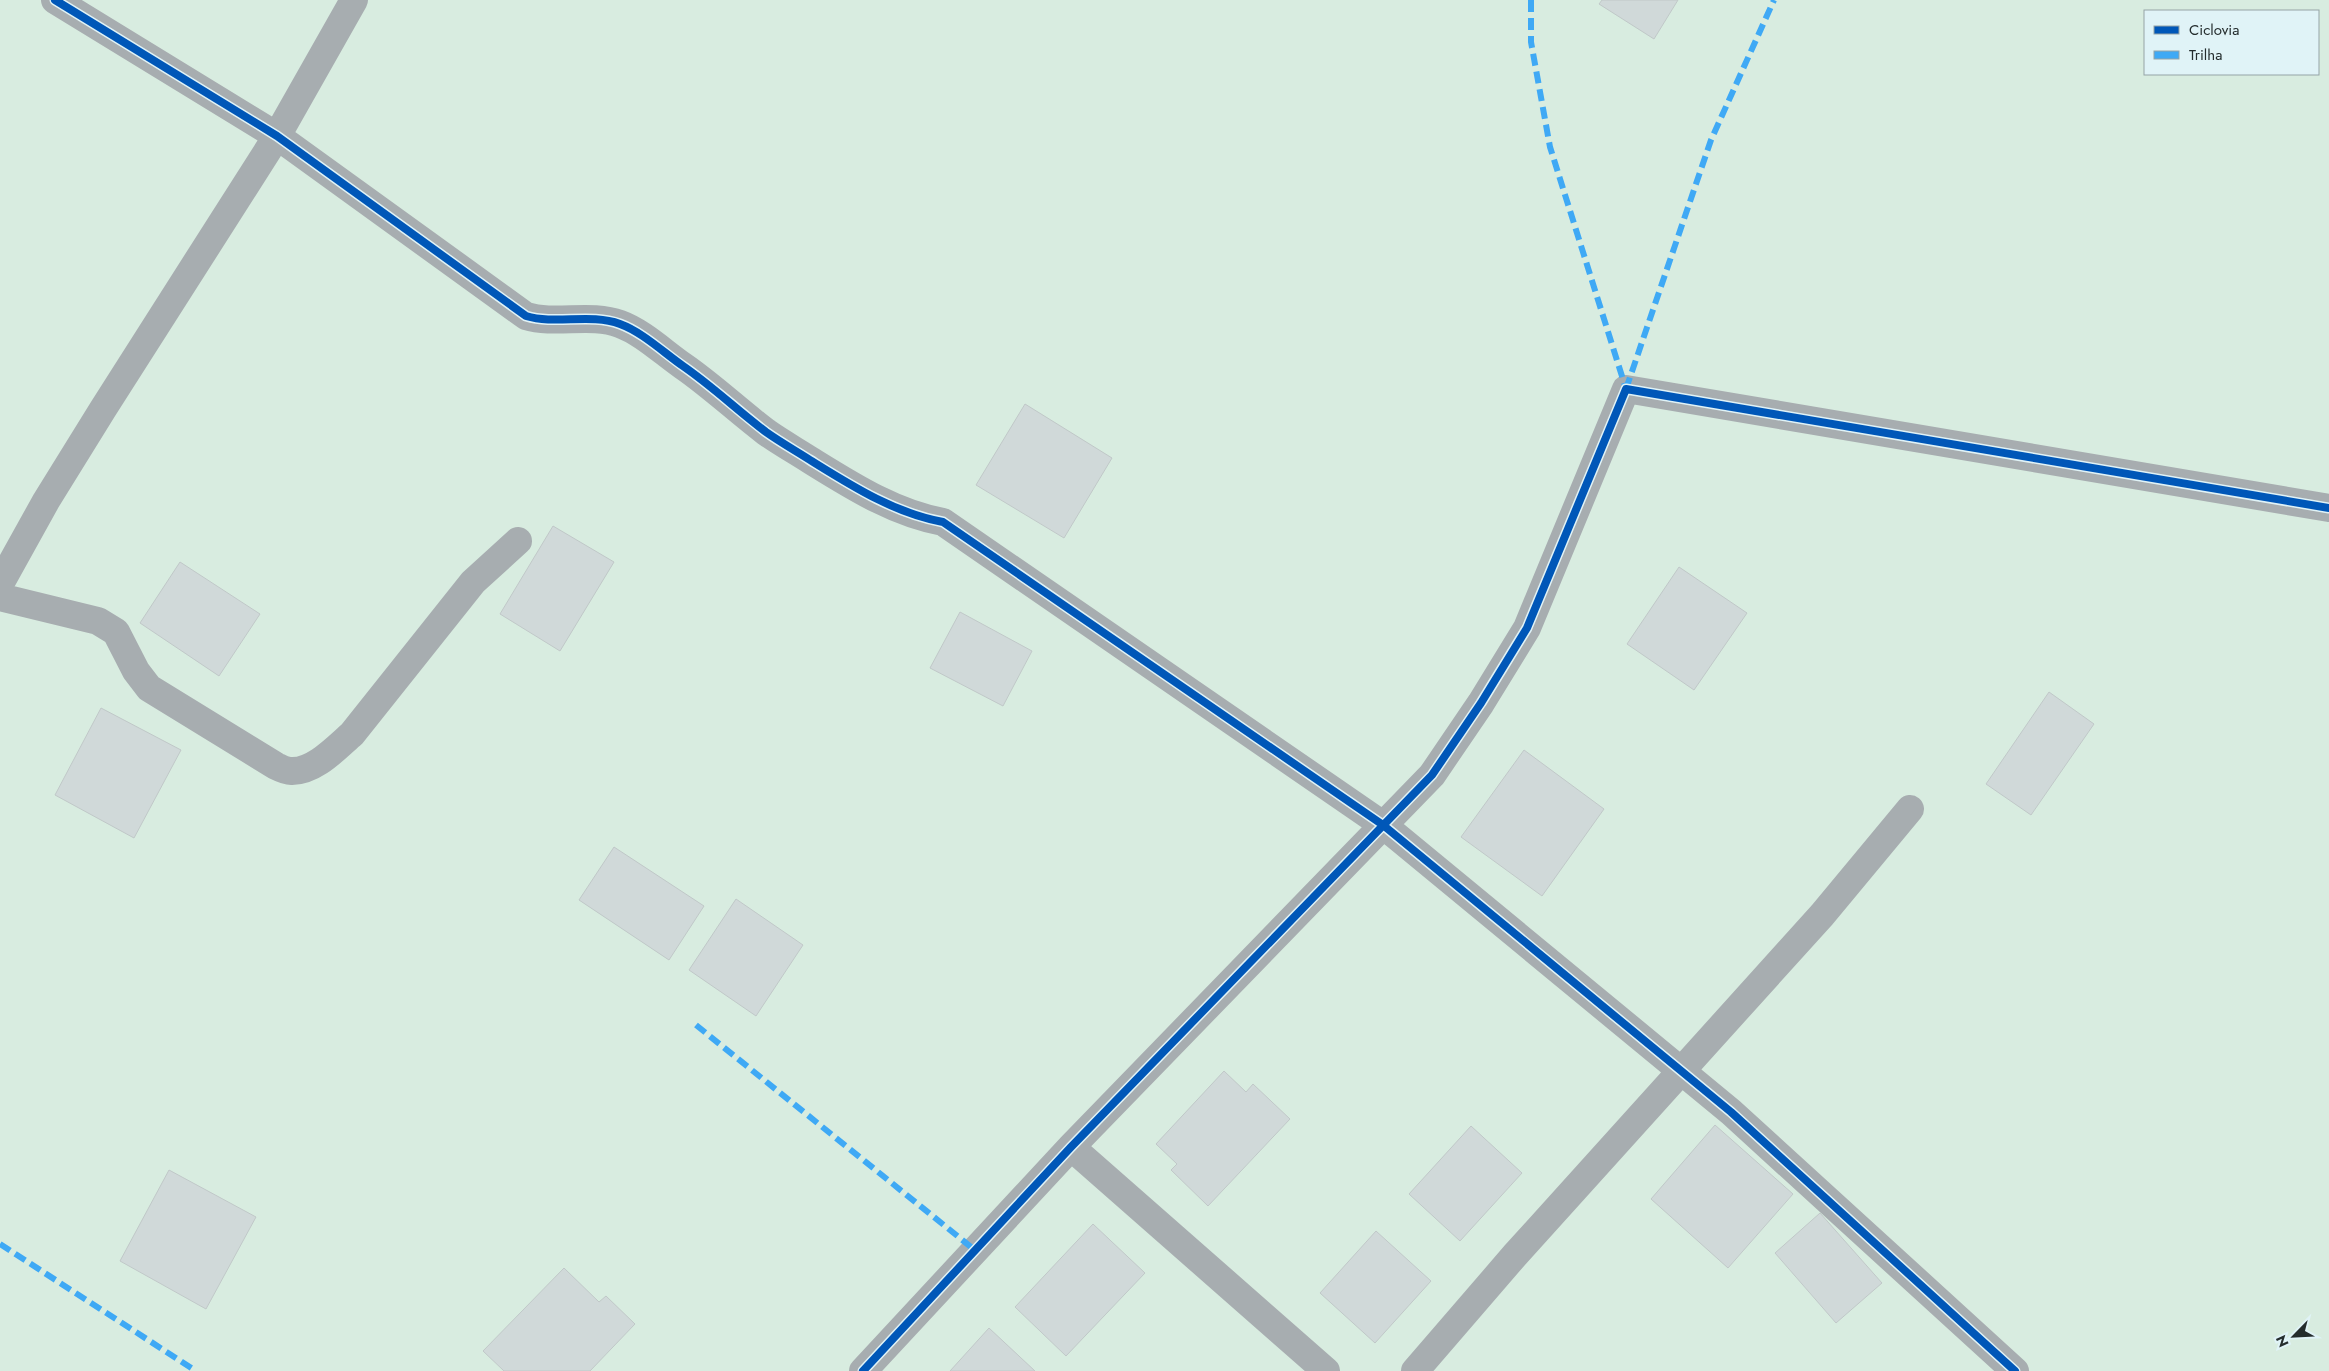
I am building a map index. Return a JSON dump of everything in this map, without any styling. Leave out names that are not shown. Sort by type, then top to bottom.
[{"type":"street","points":[[55,0],[277,136],[526,316],[540,320],[604,321],[619,324],[635,332],[708,384],[766,432],[838,477],[893,508],[920,518],[943,522],[1383,825],[1732,1112],[2015,1371]]},
{"type":"street","points":[[0,584],[46,501],[277,136],[354,0]]},
{"type":"street","points":[[863,1371],[1070,1147],[1432,775],[1481,704],[1527,628],[1626,389],[2329,508]]},
{"type":"street","points":[[0,597],[98,622],[116,632],[136,671],[149,688],[276,766],[291,771],[304,768],[329,754],[352,734],[473,582],[518,541]]},
{"type":"street","points":[[1415,1371],[1515,1255],[1822,915],[1910,809]]},
{"type":"street","points":[[1070,1147],[1326,1371]]},
{"type":"green space","points":[[0,0],[2329,0],[2329,1371],[0,1371]]},
{"type":"building","points":[[1602,0],[1678,0],[1654,39],[1599,4]]},
{"type":"building","points":[[1025,404],[1112,458],[1064,538],[976,485]]},
{"type":"building","points":[[553,526],[614,562],[560,651],[500,614]]},
{"type":"building","points":[[180,562],[260,614],[219,676],[140,623]]},
{"type":"building","points":[[1679,567],[1747,613],[1694,690],[1627,644]]},
{"type":"building","points":[[960,612],[1032,651],[1003,706],[930,668]]},
{"type":"building","points":[[2049,692],[2094,724],[2031,815],[1986,784]]},
{"type":"building","points":[[101,708],[181,750],[134,838],[55,795]]},
{"type":"building","points":[[1524,750],[1604,809],[1542,896],[1461,837]]},
{"type":"building","points":[[614,847],[704,906],[669,960],[579,900]]},
{"type":"building","points":[[736,899],[803,945],[756,1016],[689,970]]},
{"type":"building","points":[[1224,1071],[1246,1092],[1253,1084],[1290,1119],[1208,1206],[1171,1170],[1177,1164],[1156,1144]]},
{"type":"building","points":[[1715,1125],[1793,1194],[1728,1268],[1651,1199]]},
{"type":"building","points":[[1471,1126],[1522,1173],[1460,1241],[1409,1194]]},
{"type":"building","points":[[169,1170],[256,1217],[206,1309],[120,1261]]},
{"type":"building","points":[[1820,1213],[1882,1283],[1836,1323],[1775,1253]]},
{"type":"building","points":[[1093,1224],[1145,1273],[1066,1356],[1015,1307]]},
{"type":"building","points":[[1376,1231],[1431,1281],[1375,1343],[1320,1293]]},
{"type":"building","points":[[564,1268],[599,1302],[606,1296],[635,1324],[590,1371],[504,1371],[483,1351]]},
{"type":"building","points":[[989,1328],[1035,1371],[950,1371]]},
{"type":"marked path","points":[[1531,0],[1531,42],[1550,147],[1626,389]]},
{"type":"marked path","points":[[1626,389],[1711,140],[1774,0]]},
{"type":"marked path","points":[[696,1025],[976,1251]]},
{"type":"marked path","points":[[0,1244],[196,1371]]},
{"type":"cycle path","points":[[55,0],[277,136],[526,316],[549,320],[597,319],[620,324],[644,337],[694,374],[766,432],[826,470],[890,505],[925,518],[943,522],[1383,825],[1731,1112],[2015,1371]]},
{"type":"cycle path","points":[[863,1371],[1071,1147],[1432,775],[1481,703],[1527,628],[1626,389],[2329,508]]}]
